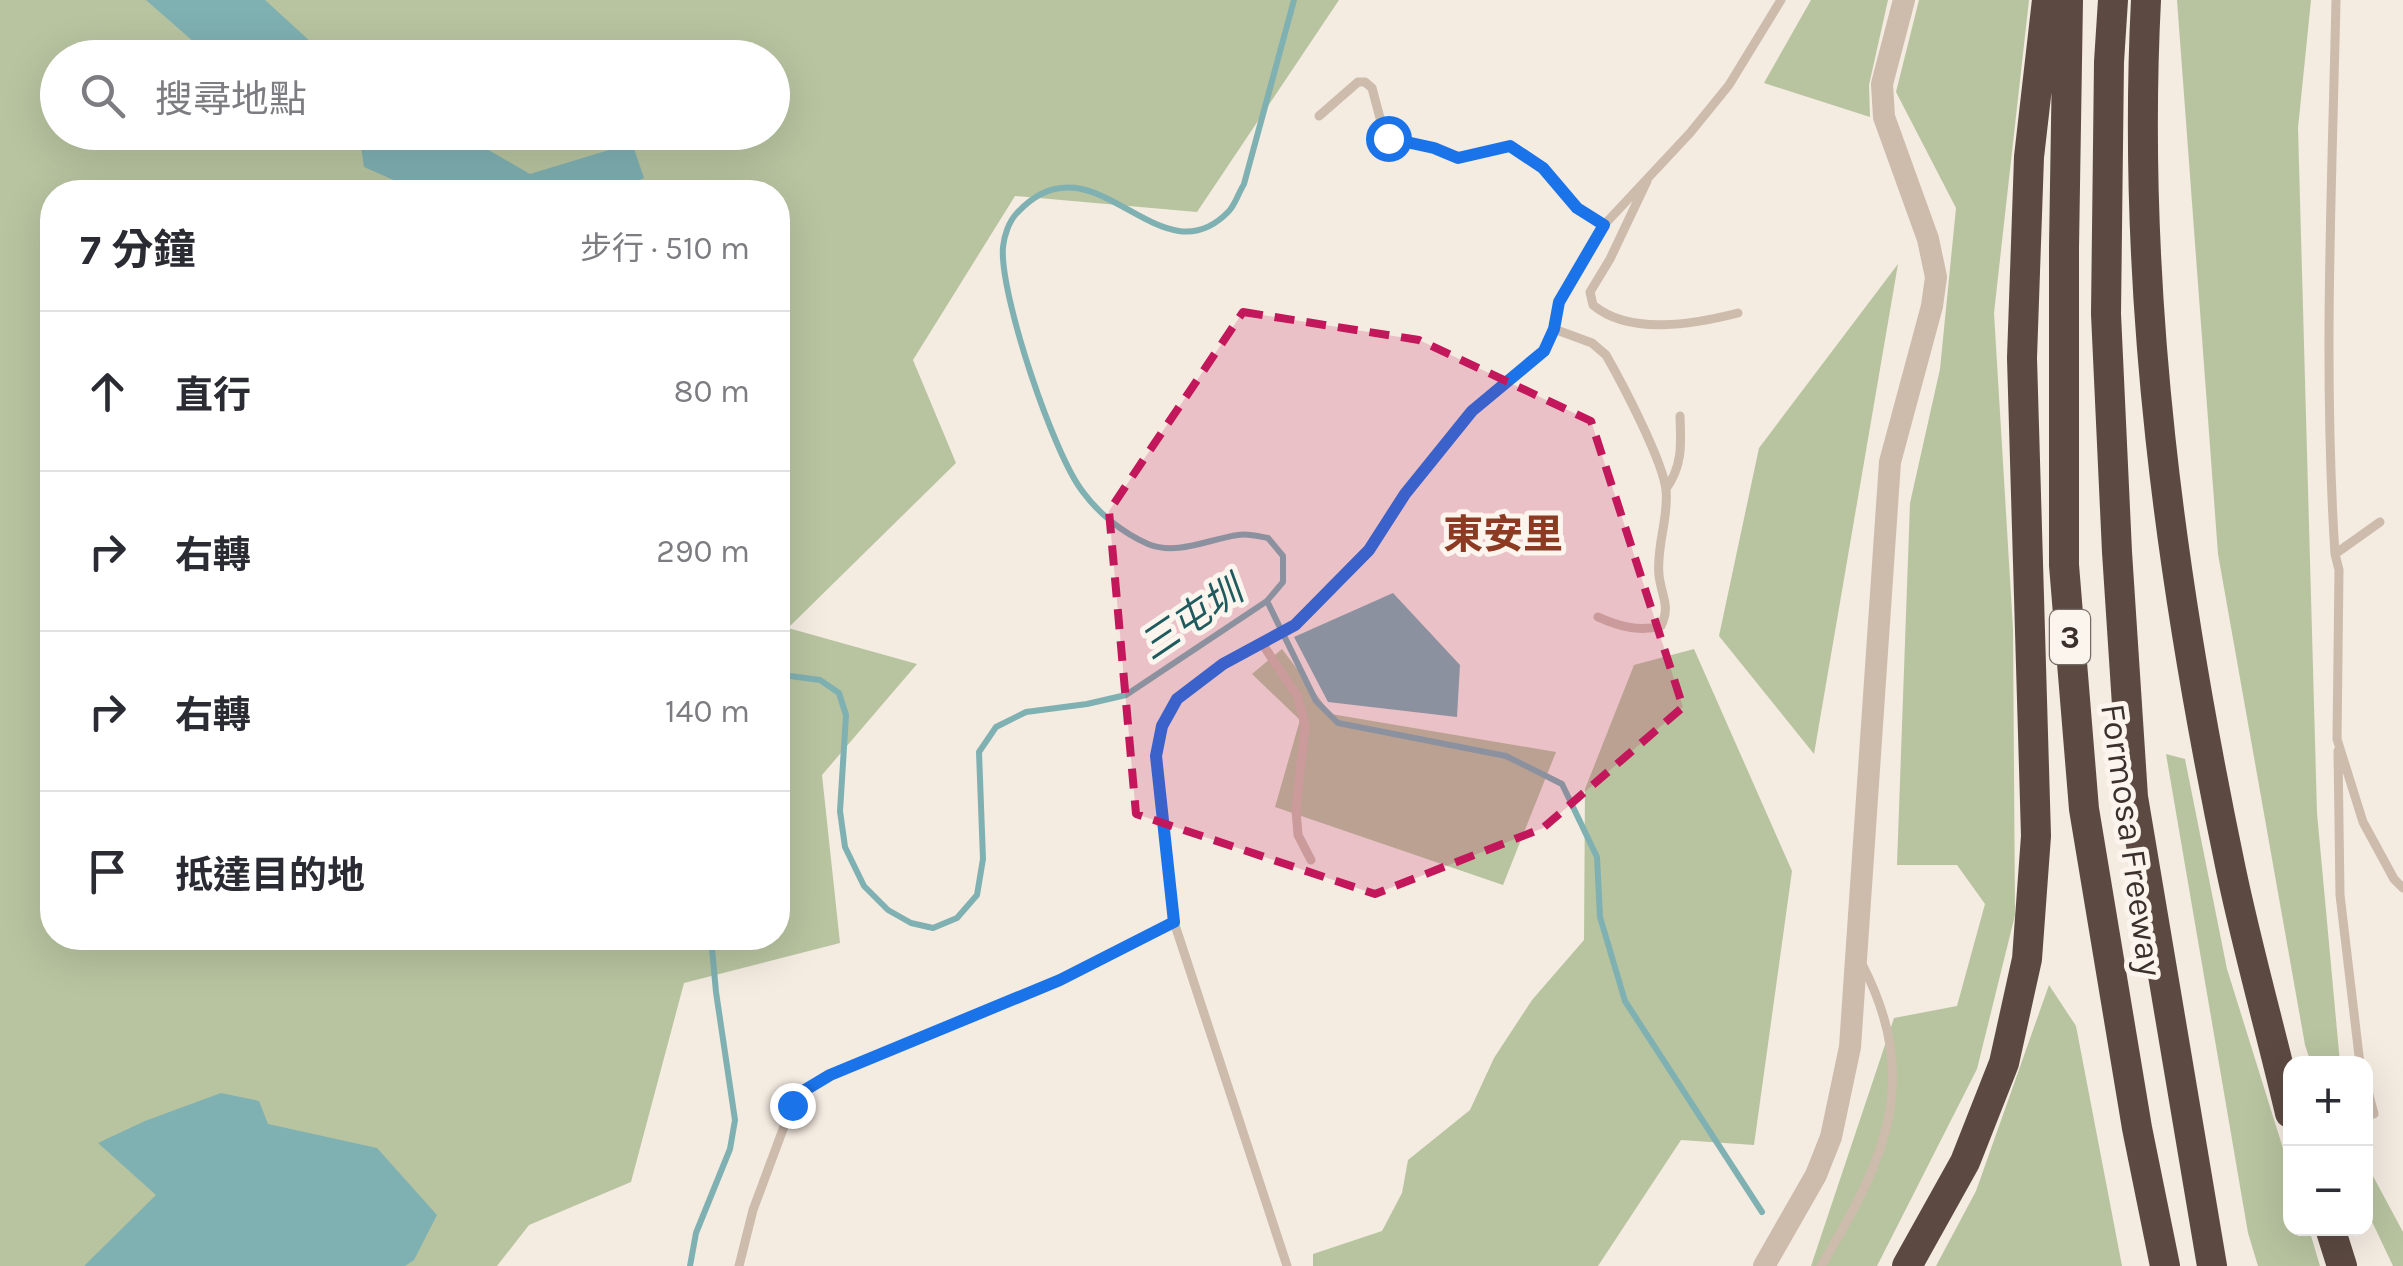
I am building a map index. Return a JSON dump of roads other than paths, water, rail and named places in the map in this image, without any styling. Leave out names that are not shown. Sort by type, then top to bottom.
[{"type":"highway","points":[[1907,1266],[1965,1162],[2004,1064],[2027,959],[2036,836],[2022,358],[2029,157],[2048,0]]},
{"type":"highway","name":"Formosa Freeway","points":[[2068,0],[2064,565],[2084,810],[2137,1128],[2165,1266]]},
{"type":"highway","name":"Formosa Freeway","points":[[2114,0],[2106,314],[2133,797],[2212,1266]]},
{"type":"highway","points":[[2146,0],[2143,52],[2151,352],[2168,512],[2187,638],[2232,872],[2283,1083]]},
{"type":"highway","points":[[2333,1236],[2342,1266]]},
{"type":"street","points":[[1764,1266],[1816,1174],[1831,1136],[1850,1047],[1890,462],[1932,306],[1936,277],[1928,239],[1884,117],[1882,84],[1904,0]]},
{"type":"lane","points":[[1287,1266],[1174,922],[1156,756],[1162,726],[1177,699],[1223,664],[1295,625],[1369,550],[1405,494],[1472,411],[1544,351],[1554,329],[1559,302],[1604,225],[1729,86],[1781,0]]},
{"type":"lane","points":[[2336,0],[2328,260],[2335,554],[2339,570],[2340,894],[2359,1056]]},
{"type":"lane","points":[[1319,116],[1358,82],[1366,82],[1372,88],[1388,138],[1434,148],[1458,158],[1510,146],[1543,168],[1577,208],[1604,225]]},
{"type":"lane","points":[[1650,174],[1590,292],[1592,306],[1605,316],[1647,323],[1697,323],[1738,313]]},
{"type":"lane","points":[[1554,329],[1592,343],[1606,355],[1658,463],[1666,489],[1659,576],[1667,602],[1660,626],[1647,630],[1618,626],[1598,617]]},
{"type":"lane","points":[[1666,489],[1681,457],[1680,416]]},
{"type":"lane","points":[[2335,554],[2380,522]]},
{"type":"lane","points":[[1261,642],[1298,697],[1305,726],[1296,810],[1298,835],[1311,860]]},
{"type":"lane","points":[[2338,738],[2363,822],[2394,880],[2403,888]]},
{"type":"lane","points":[[739,1266],[753,1210],[792,1105],[805,1090],[830,1075],[1060,980],[1174,922]]},
{"type":"lane","points":[[1821,1266],[1868,1184],[1890,1119],[1893,1056],[1886,1015],[1859,957]]},
{"type":"water","points":[[146,0],[265,0],[309,40],[192,40]]},
{"type":"water","points":[[362,150],[489,150],[530,174],[609,150],[634,150],[644,178],[394,180],[364,167]]},
{"type":"water","points":[[1393,593],[1460,665],[1457,717],[1328,702],[1294,637]]},
{"type":"water","points":[[221,1093],[259,1101],[268,1124],[377,1148],[437,1215],[414,1260],[405,1266],[84,1266],[156,1195],[98,1143]]},
{"type":"waterway","name":"三屯圳","points":[[790,676],[820,680],[839,693],[846,715],[840,811],[845,847],[864,886],[888,910],[911,923],[933,928],[957,918],[977,895],[983,859],[979,752],[996,727],[1026,712],[1126,695],[1267,601],[1283,582],[1283,556],[1268,538],[1241,534],[1182,547],[1159,547],[1121,529],[1089,500],[1058,445],[1031,373],[1010,300],[1003,247],[1014,216],[1045,192],[1073,188],[1099,195],[1177,231],[1203,229],[1229,211],[1244,184],[1294,0]]},
{"type":"waterway","points":[[1267,601],[1316,701],[1338,723],[1506,756],[1562,784],[1597,857],[1600,917],[1625,1001],[1762,1212]]},
{"type":"waterway","name":"三屯圳","points":[[690,1266],[696,1233],[730,1149],[735,1120],[712,950]]},
{"type":"district","name":"東安里","points":[[1503,534]]}]
